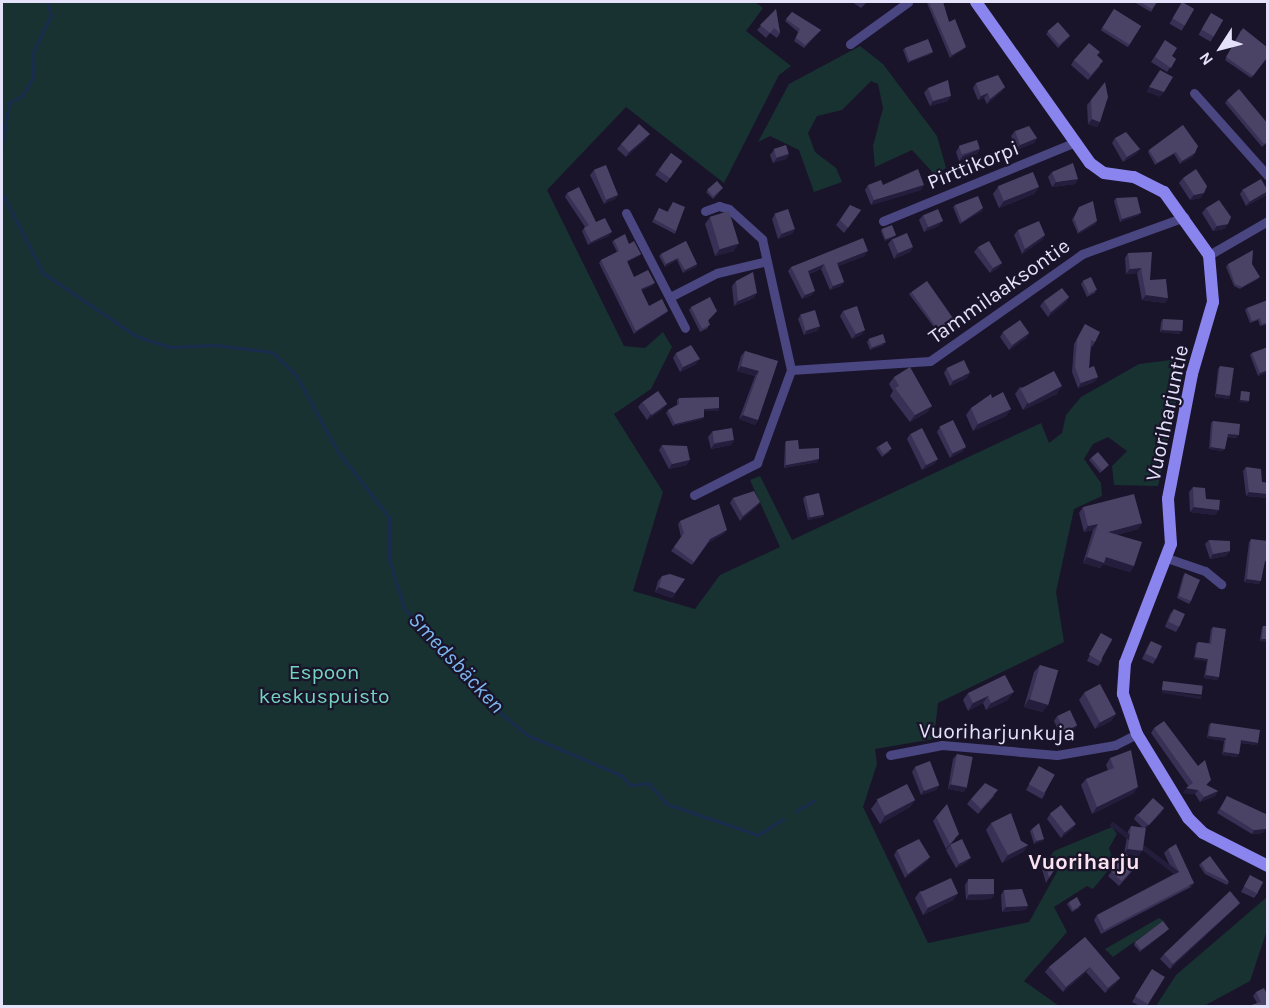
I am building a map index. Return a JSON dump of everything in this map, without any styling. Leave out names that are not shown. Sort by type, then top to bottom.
[{"type":"street","points":[[850,44],[908,2]]},
{"type":"street","name":"Vuoriharjuntie","points":[[976,2],[1096,168],[1152,184],[1185,217],[1209,255],[1213,302],[1192,374],[1168,499],[1173,525],[1167,558],[1125,663],[1123,694],[1137,734],[1188,818],[1203,832],[1268,866]]},
{"type":"street","points":[[1194,93],[1268,176]]},
{"type":"street","name":"Pirttikorpi","points":[[884,221],[1076,142]]},
{"type":"street","points":[[694,495],[757,464],[791,370],[762,239],[739,216],[719,206],[705,211]]},
{"type":"street","points":[[626,213],[685,328]]},
{"type":"street","name":"Tammilaaksontie","points":[[791,370],[930,361],[1093,248],[1185,217]]},
{"type":"street","points":[[1209,255],[1268,221]]},
{"type":"street","points":[[670,297],[717,273],[767,261]]},
{"type":"street","points":[[1167,558],[1204,571],[1221,584]]},
{"type":"street","name":"Vuoriharjunkuja","points":[[890,755],[942,745],[1057,755],[1115,745],[1137,734]]},
{"type":"green space","name":"Espoon keskuspuisto","points":[[2,2],[755,2],[763,8],[746,31],[791,66],[779,75],[724,183],[626,107],[547,190],[624,346],[645,348],[663,332],[672,347],[651,389],[614,414],[663,492],[633,591],[695,609],[720,575],[780,547],[750,480],[760,476],[792,540],[1041,423],[1049,443],[1062,433],[1066,415],[1081,397],[1139,364],[1171,360],[1182,375],[1158,486],[1114,485],[1112,466],[1127,451],[1108,437],[1093,444],[1084,459],[1101,483],[1102,496],[1074,509],[1056,592],[1064,642],[938,703],[934,739],[875,749],[877,764],[863,807],[928,943],[1029,922],[1058,870],[1046,863],[1054,851],[1112,827],[1117,834],[1109,848],[1114,863],[1093,889],[1087,886],[1054,907],[1067,932],[1024,981],[1059,1006],[2,1006]]},
{"type":"green space","points":[[860,46],[883,64],[937,136],[946,168],[935,175],[912,150],[875,167],[873,146],[883,108],[878,84],[871,81],[842,110],[817,116],[808,133],[815,152],[836,168],[842,182],[814,192],[799,150],[770,136],[758,142],[789,84]]},
{"type":"green space","points":[[1267,897],[1267,930],[1250,981],[1204,1006],[1156,1006],[1176,975]]},
{"type":"green space","points":[[1159,918],[1164,921],[1113,957],[1105,949]]},
{"type":"building","points":[[929,2],[943,2],[949,22],[955,19],[966,47],[952,55]]},
{"type":"building","points":[[1140,2],[1157,2],[1152,9]]},
{"type":"building","points":[[1182,2],[1194,9],[1185,25],[1172,18]]},
{"type":"building","points":[[776,9],[780,33],[774,28],[770,33],[760,25]]},
{"type":"building","points":[[1114,9],[1141,26],[1129,45],[1102,28]]},
{"type":"building","points":[[792,12],[821,30],[805,45],[796,38],[800,29],[786,19]]},
{"type":"building","points":[[1211,13],[1223,20],[1214,36],[1202,29]]},
{"type":"building","points":[[1058,22],[1070,36],[1059,45],[1047,31]]},
{"type":"building","points":[[1243,28],[1268,48],[1268,56],[1253,76],[1226,57]]},
{"type":"building","points":[[928,39],[933,52],[910,61],[905,48]]},
{"type":"building","points":[[1165,40],[1177,48],[1172,56],[1176,59],[1171,68],[1155,57]]},
{"type":"building","points":[[1089,43],[1100,52],[1097,55],[1103,61],[1091,75],[1074,60]]},
{"type":"building","points":[[1160,70],[1173,77],[1164,92],[1149,87]]},
{"type":"building","points":[[998,75],[1005,87],[990,99],[988,93],[981,96],[976,83]]},
{"type":"building","points":[[948,80],[951,96],[933,101],[928,88]]},
{"type":"building","points":[[1105,82],[1108,97],[1100,122],[1092,119],[1091,100]]},
{"type":"building","points":[[1239,89],[1268,124],[1268,141],[1264,144],[1227,100]]},
{"type":"building","points":[[639,124],[650,134],[629,152],[621,144]]},
{"type":"building","points":[[1183,125],[1198,146],[1195,153],[1182,161],[1176,152],[1157,163],[1149,150]]},
{"type":"building","points":[[1029,126],[1037,138],[1020,145],[1015,131]]},
{"type":"building","points":[[1126,132],[1140,149],[1127,157],[1115,138]]},
{"type":"building","points":[[977,140],[980,149],[962,154],[959,146]]},
{"type":"building","points":[[786,145],[789,154],[776,158],[774,149]]},
{"type":"building","points":[[671,153],[682,161],[670,178],[659,170]]},
{"type":"building","points":[[1073,163],[1078,179],[1056,182],[1052,172]]},
{"type":"building","points":[[606,165],[618,195],[606,200],[594,170]]},
{"type":"building","points":[[918,169],[924,185],[874,200],[868,185],[881,180],[883,185]]},
{"type":"building","points":[[1196,169],[1207,186],[1204,193],[1194,195],[1183,178]]},
{"type":"building","points":[[1033,172],[1039,187],[1004,201],[998,186]]},
{"type":"building","points":[[1261,179],[1268,191],[1250,202],[1243,190]]},
{"type":"building","points":[[717,181],[723,188],[713,196],[707,190]]},
{"type":"building","points":[[579,187],[596,222],[605,218],[612,232],[591,242],[584,228],[589,225],[567,193]]},
{"type":"building","points":[[978,196],[983,208],[962,222],[955,205]]},
{"type":"building","points":[[1137,197],[1141,213],[1122,219],[1116,198]]},
{"type":"building","points":[[1219,200],[1231,217],[1228,224],[1217,226],[1206,208]]},
{"type":"building","points":[[1093,201],[1097,221],[1079,232],[1074,218],[1079,207]]},
{"type":"building","points":[[673,202],[685,207],[676,231],[654,219],[659,208],[668,212]]},
{"type":"building","points":[[850,205],[861,210],[848,228],[840,220]]},
{"type":"building","points":[[788,209],[795,229],[782,233],[775,214]]},
{"type":"building","points":[[938,209],[943,221],[928,227],[923,215]]},
{"type":"building","points":[[729,211],[739,244],[720,249],[710,217]]},
{"type":"building","points":[[1039,221],[1045,235],[1025,249],[1018,230]]},
{"type":"building","points":[[892,225],[896,235],[886,239],[882,229]]},
{"type":"building","points":[[907,233],[913,247],[898,253],[892,239]]},
{"type":"building","points":[[625,234],[629,244],[634,241],[641,254],[627,261],[634,277],[648,270],[655,283],[641,289],[649,306],[662,299],[668,311],[636,331],[601,260],[619,251],[614,240]]},
{"type":"building","points":[[863,238],[868,251],[837,263],[844,282],[833,286],[824,264],[808,271],[815,291],[805,295],[791,267]]},
{"type":"building","points":[[686,241],[697,264],[685,270],[678,258],[666,264],[661,254]]},
{"type":"building","points":[[989,241],[1002,263],[993,268],[978,247]]},
{"type":"building","points":[[1253,250],[1252,264],[1260,277],[1242,287],[1235,284],[1228,264]]},
{"type":"building","points":[[1152,252],[1150,280],[1166,279],[1168,298],[1146,295],[1141,268],[1130,269],[1128,253]]},
{"type":"building","points":[[753,272],[757,293],[738,301],[736,281]]},
{"type":"building","points":[[1091,277],[1097,290],[1089,293],[1083,281]]},
{"type":"building","points":[[927,281],[956,322],[940,333],[911,292]]},
{"type":"building","points":[[1062,288],[1069,297],[1051,312],[1044,301]]},
{"type":"building","points":[[710,297],[717,311],[708,320],[710,325],[702,329],[691,307]]},
{"type":"building","points":[[1268,300],[1268,322],[1262,324],[1260,318],[1252,321],[1247,308]]},
{"type":"building","points":[[857,306],[865,330],[856,334],[843,311]]},
{"type":"building","points":[[815,310],[820,326],[806,331],[801,314]]},
{"type":"building","points":[[1163,319],[1183,320],[1182,331],[1162,330]]},
{"type":"building","points":[[1020,320],[1029,333],[1012,345],[1003,332]]},
{"type":"building","points":[[1085,324],[1100,332],[1095,342],[1091,340],[1089,368],[1094,366],[1098,377],[1081,383],[1075,367],[1077,339]]},
{"type":"building","points":[[883,334],[886,343],[872,347],[869,339]]},
{"type":"building","points":[[691,345],[700,359],[683,367],[676,353]]},
{"type":"building","points":[[1268,347],[1268,370],[1260,373],[1252,353]]},
{"type":"building","points":[[745,351],[778,361],[758,420],[743,415],[759,371],[741,366]]},
{"type":"building","points":[[964,360],[970,373],[953,381],[947,368]]},
{"type":"building","points":[[1220,366],[1234,368],[1230,396],[1216,394]]},
{"type":"building","points":[[910,367],[932,406],[915,415],[895,388],[899,386],[894,377]]},
{"type":"building","points":[[1054,371],[1062,386],[1028,404],[1020,389]]},
{"type":"building","points":[[658,391],[667,404],[652,415],[642,402]]},
{"type":"building","points":[[1241,391],[1250,392],[1249,401],[1240,400]]},
{"type":"building","points":[[1003,392],[1011,409],[978,424],[971,408],[991,394],[992,398]]},
{"type":"building","points":[[719,397],[719,408],[704,409],[704,417],[675,424],[668,410],[679,404],[679,398]]},
{"type":"building","points":[[953,420],[966,447],[953,454],[940,427]]},
{"type":"building","points":[[1213,421],[1240,424],[1239,435],[1228,434],[1225,449],[1211,447]]},
{"type":"building","points":[[732,428],[734,440],[714,443],[712,431]]},
{"type":"building","points":[[922,428],[938,459],[926,465],[910,434]]},
{"type":"building","points":[[798,440],[799,449],[819,448],[819,459],[786,465],[786,441]]},
{"type":"building","points":[[887,441],[892,449],[883,454],[879,446]]},
{"type":"building","points":[[662,445],[687,446],[690,460],[672,464]]},
{"type":"building","points":[[1098,452],[1109,465],[1102,471],[1091,458]]},
{"type":"building","points":[[1246,467],[1261,469],[1262,482],[1268,483],[1268,494],[1249,492]]},
{"type":"building","points":[[1193,487],[1205,488],[1206,499],[1220,500],[1219,510],[1194,507]]},
{"type":"building","points":[[754,491],[760,502],[743,516],[733,498]]},
{"type":"building","points":[[819,493],[824,514],[810,518],[805,496]]},
{"type":"building","points":[[1134,494],[1142,523],[1108,532],[1142,542],[1134,566],[1106,557],[1104,563],[1087,557],[1098,524],[1088,526],[1083,507]]},
{"type":"building","points":[[719,504],[727,530],[710,539],[694,562],[674,547],[684,533],[680,521]]},
{"type":"building","points":[[1251,539],[1268,541],[1268,562],[1265,561],[1261,581],[1247,579]]},
{"type":"building","points":[[1209,540],[1230,541],[1230,551],[1213,554]]},
{"type":"building","points":[[1185,573],[1200,580],[1191,601],[1179,596]]},
{"type":"building","points":[[670,574],[685,579],[675,593],[659,587],[662,576]]},
{"type":"building","points":[[1174,609],[1185,614],[1179,627],[1168,622]]},
{"type":"building","points":[[1263,626],[1268,626],[1268,639],[1262,639]]},
{"type":"building","points":[[1213,627],[1226,629],[1219,677],[1206,675],[1208,659],[1195,657],[1198,642],[1211,644]]},
{"type":"building","points":[[1101,633],[1112,639],[1100,661],[1089,655]]},
{"type":"building","points":[[1151,641],[1162,646],[1156,659],[1145,654]]},
{"type":"building","points":[[1040,665],[1058,670],[1048,705],[1030,700]]},
{"type":"building","points":[[1005,675],[1014,692],[991,703],[988,696],[973,703],[968,693]]},
{"type":"building","points":[[1163,681],[1203,686],[1202,695],[1162,690]]},
{"type":"building","points":[[1100,684],[1116,714],[1100,722],[1084,692]]},
{"type":"building","points":[[1070,710],[1077,725],[1064,731],[1057,716]]},
{"type":"building","points":[[1164,721],[1198,766],[1205,760],[1211,780],[1206,785],[1218,791],[1204,797],[1198,790],[1186,788],[1193,783],[1154,728]]},
{"type":"building","points":[[1211,723],[1260,730],[1258,743],[1241,740],[1239,754],[1224,752],[1226,738],[1209,736]]},
{"type":"building","points":[[1131,750],[1138,787],[1097,807],[1086,779],[1114,768],[1110,758]]},
{"type":"building","points":[[957,754],[973,757],[967,787],[951,784]]},
{"type":"building","points":[[930,761],[939,785],[924,791],[915,767]]},
{"type":"building","points":[[1039,766],[1055,775],[1045,793],[1029,784]]},
{"type":"building","points":[[985,783],[998,790],[981,809],[971,799]]},
{"type":"building","points":[[907,784],[915,800],[885,815],[877,799]]},
{"type":"building","points":[[1227,796],[1268,815],[1266,829],[1254,830],[1220,809]]},
{"type":"building","points":[[1153,798],[1164,808],[1149,825],[1138,815]]},
{"type":"building","points":[[947,804],[959,834],[950,844],[936,817]]},
{"type":"building","points":[[1061,805],[1076,824],[1065,833],[1050,814]]},
{"type":"building","points":[[1011,813],[1021,841],[1028,845],[1008,855],[991,823]]},
{"type":"building","points":[[1039,823],[1044,839],[1036,841],[1032,829]]},
{"type":"building","points":[[1131,826],[1146,828],[1143,851],[1128,849]]},
{"type":"building","points":[[919,839],[930,857],[908,874],[897,850]]},
{"type":"building","points":[[962,839],[971,858],[959,864],[950,844]]},
{"type":"building","points":[[1176,844],[1194,883],[1104,930],[1097,915],[1179,872],[1168,849]]},
{"type":"building","points":[[1126,854],[1137,864],[1122,881],[1111,871]]},
{"type":"building","points":[[1210,856],[1229,882],[1206,871],[1201,863]]},
{"type":"building","points":[[1043,858],[1057,866],[1049,878]]},
{"type":"building","points":[[1250,875],[1263,882],[1257,894],[1244,886]]},
{"type":"building","points":[[951,878],[958,893],[927,908],[920,892]]},
{"type":"building","points":[[968,879],[994,879],[994,894],[968,894]]},
{"type":"building","points":[[1022,889],[1028,906],[1006,907],[1004,890]]},
{"type":"building","points":[[1230,891],[1240,903],[1173,964],[1164,954]]},
{"type":"building","points":[[1077,897],[1081,905],[1073,910],[1069,902]]},
{"type":"building","points":[[1163,921],[1169,929],[1141,950],[1135,942]]},
{"type":"building","points":[[1085,937],[1120,978],[1108,988],[1090,967],[1066,987],[1049,967]]},
{"type":"building","points":[[1152,969],[1165,977],[1148,1004],[1135,996]]},
{"type":"building","points":[[1264,988],[1268,996],[1268,1006],[1248,1006],[1261,1002],[1256,992]]},
{"type":"waterway","name":"Smedsbäcken","points":[[2,145],[9,103],[23,95],[33,77],[32,54],[51,15],[47,2]]},
{"type":"waterway","name":"Smedsbäcken","points":[[2,193],[43,273],[136,336],[170,347],[216,345],[272,352],[296,375],[338,452],[389,517],[389,559],[404,608],[484,699],[527,735],[621,775],[630,785],[648,783],[667,804],[758,835],[783,819]]},
{"type":"waterway","name":"Smedsbäcken","points":[[796,811],[814,800]]},
{"type":"district","name":"Vuoriharju","points":[[1084,863]]}]
